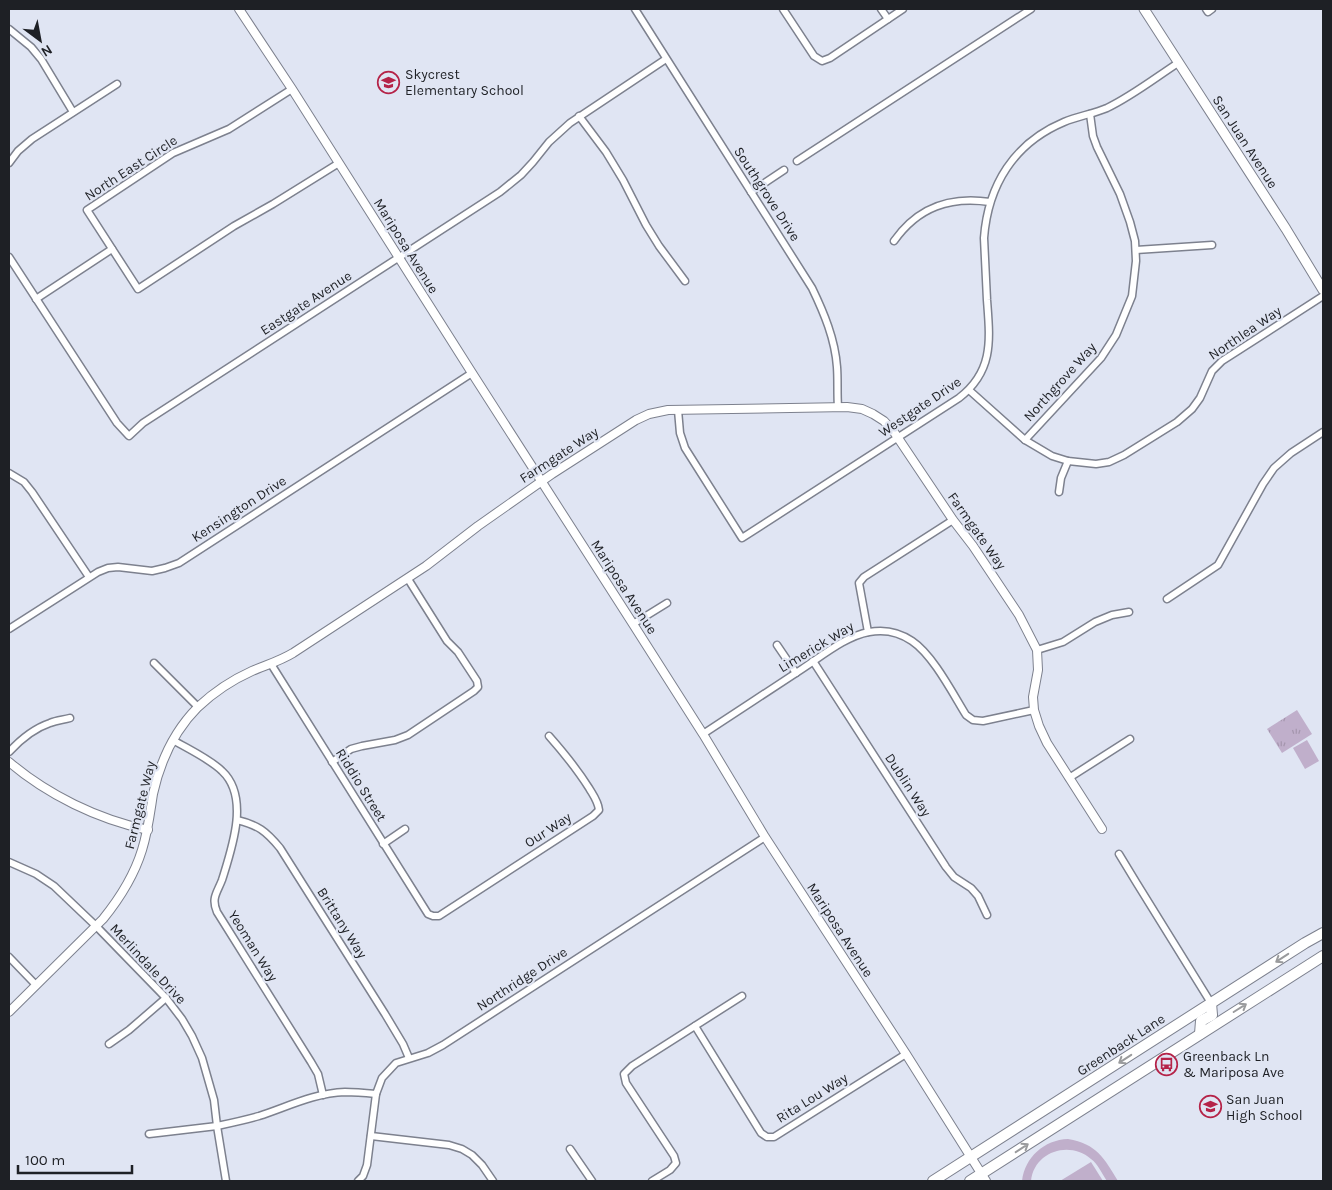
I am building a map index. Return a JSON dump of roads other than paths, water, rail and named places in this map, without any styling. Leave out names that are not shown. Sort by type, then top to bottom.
[{"type":"main road","name":"San Juan Avenue","points":[[1144,9],[1286,229],[1323,290]]},
{"type":"main road","name":"Greenback Lane","points":[[933,1181],[1323,933]]},
{"type":"main road","points":[[970,1181],[983,1178],[1200,1034],[1323,956]]},
{"type":"main road","points":[[1200,1034],[1201,1021],[1212,1015],[1211,1003]]},
{"type":"street","name":"Mariposa Avenue","points":[[238,9],[292,89],[542,481],[703,734],[765,837],[906,1054],[983,1178]]},
{"type":"street","name":"Southgrove Drive","points":[[635,9],[806,278],[829,329],[836,360],[838,407]]},
{"type":"street","points":[[783,9],[814,56],[822,61],[830,58],[903,9]]},
{"type":"street","points":[[881,9],[888,19]]},
{"type":"street","points":[[798,162],[1031,9]]},
{"type":"street","points":[[1206,9],[1208,12],[1212,9]]},
{"type":"street","points":[[9,29],[31,47],[41,59],[73,112]]},
{"type":"street","name":"Eastgate Avenue","points":[[9,257],[116,423],[129,436],[143,423],[399,258],[514,181],[533,162],[555,135],[579,116],[666,59]]},
{"type":"street","name":"Westgate Drive","points":[[678,410],[680,433],[686,448],[742,538],[959,398],[969,390],[979,377],[984,368],[989,347],[984,238],[985,222],[990,202],[1004,171],[1031,141],[1053,126],[1114,104],[1178,63]]},
{"type":"street","points":[[9,163],[27,143],[117,84]]},
{"type":"street","name":"North East Circle","points":[[292,89],[229,129],[173,153],[86,210],[138,289],[234,226],[339,163]]},
{"type":"street","name":"Northgrove Way","points":[[1025,440],[1101,358],[1116,335],[1132,296],[1135,241],[1122,199],[1095,142],[1090,114]]},
{"type":"street","points":[[579,116],[606,152],[623,180],[646,226],[686,281]]},
{"type":"street","points":[[751,192],[784,170]]},
{"type":"street","points":[[894,241],[907,224],[940,204],[965,200],[990,202]]},
{"type":"street","points":[[1136,250],[1212,245]]},
{"type":"street","points":[[36,299],[112,249]]},
{"type":"street","name":"Northlea Way","points":[[969,390],[1025,440],[1052,456],[1068,461],[1096,464],[1109,462],[1124,455],[1177,422],[1192,409],[1200,398],[1212,371],[1222,361],[1323,296]]},
{"type":"street","name":"Kensington Drive","points":[[9,630],[98,572],[108,568],[118,567],[152,571],[179,562],[472,373]]},
{"type":"street","name":"Farmgate Way","points":[[9,1012],[96,926],[116,903],[130,879],[142,851],[148,830],[156,782],[164,757],[173,740],[198,707],[234,680],[293,653],[408,578],[542,481],[642,417],[658,412],[678,410],[838,407],[862,409],[873,414],[884,421],[898,437],[952,520],[973,546],[1019,615],[1038,650]]},
{"type":"street","points":[[1167,599],[1218,565],[1263,484],[1274,468],[1291,453],[1323,432]]},
{"type":"street","points":[[1059,492],[1068,461]]},
{"type":"street","points":[[9,473],[24,482],[32,492],[89,578]]},
{"type":"street","points":[[868,632],[860,583],[864,577],[952,520]]},
{"type":"street","points":[[332,762],[351,749],[395,740],[408,735],[474,691],[478,686],[477,681],[458,652],[447,641],[408,578]]},
{"type":"street","points":[[633,624],[667,604]]},
{"type":"street","points":[[1102,829],[1047,743],[1039,726],[1034,710],[1033,697],[1038,670],[1038,650],[1063,642],[1095,622],[1112,615],[1130,612]]},
{"type":"street","name":"Limerick Way","points":[[703,734],[854,636],[883,630],[898,633],[914,642],[932,661],[966,715],[973,720],[983,721],[1034,710]]},
{"type":"street","points":[[777,645],[796,673]]},
{"type":"street","name":"Dublin Way","points":[[813,661],[946,867],[954,877],[978,896],[987,915]]},
{"type":"street","points":[[154,663],[198,707]]},
{"type":"street","name":"Riddio Street","points":[[271,664],[383,844],[428,914],[433,916]]},
{"type":"street","points":[[9,752],[43,726],[70,718]]},
{"type":"street","name":"Our Way","points":[[433,916],[439,916],[593,816],[599,810],[598,803],[569,758],[549,736]]},
{"type":"street","points":[[1069,778],[1130,739]]},
{"type":"street","name":"Yeoman Way","points":[[173,740],[222,770],[230,780],[236,796],[237,820],[228,860],[214,898],[214,905],[318,1074],[323,1094]]},
{"type":"street","points":[[9,762],[42,786],[86,809],[110,820],[148,830]]},
{"type":"street","name":"Brittany Way","points":[[237,820],[252,824],[262,830],[280,848],[385,1014],[409,1058]]},
{"type":"street","points":[[383,844],[405,829]]},
{"type":"street","name":"Northridge Drive","points":[[358,1181],[367,1165],[376,1094],[382,1078],[396,1063],[428,1053],[443,1045],[765,837]]},
{"type":"street","points":[[1119,854],[1211,1003]]},
{"type":"street","name":"Merlindale Drive","points":[[9,862],[36,874],[54,886],[166,998],[185,1024],[202,1058],[214,1100],[226,1181]]},
{"type":"street","points":[[9,957],[36,985]]},
{"type":"street","points":[[652,1181],[670,1170],[676,1163],[674,1156],[626,1083],[624,1074],[632,1066],[742,996]]},
{"type":"street","points":[[109,1044],[129,1030],[166,998]]},
{"type":"street","name":"Rita Lou Way","points":[[695,1026],[761,1133],[767,1138],[774,1137],[906,1054]]},
{"type":"street","points":[[149,1134],[217,1126],[259,1116],[323,1094],[345,1092],[376,1094]]},
{"type":"street","points":[[372,1136],[449,1145],[462,1149],[472,1155],[482,1165],[493,1181]]},
{"type":"street","points":[[570,1149],[592,1181]]},
{"type":"place","name":"Skycrest Elementary School","points":[[389,82]]},
{"type":"place","name":"Greenback Ln & Mariposa Ave","points":[[1167,1064]]},
{"type":"place","name":"San Juan High School","points":[[1210,1107]]}]
